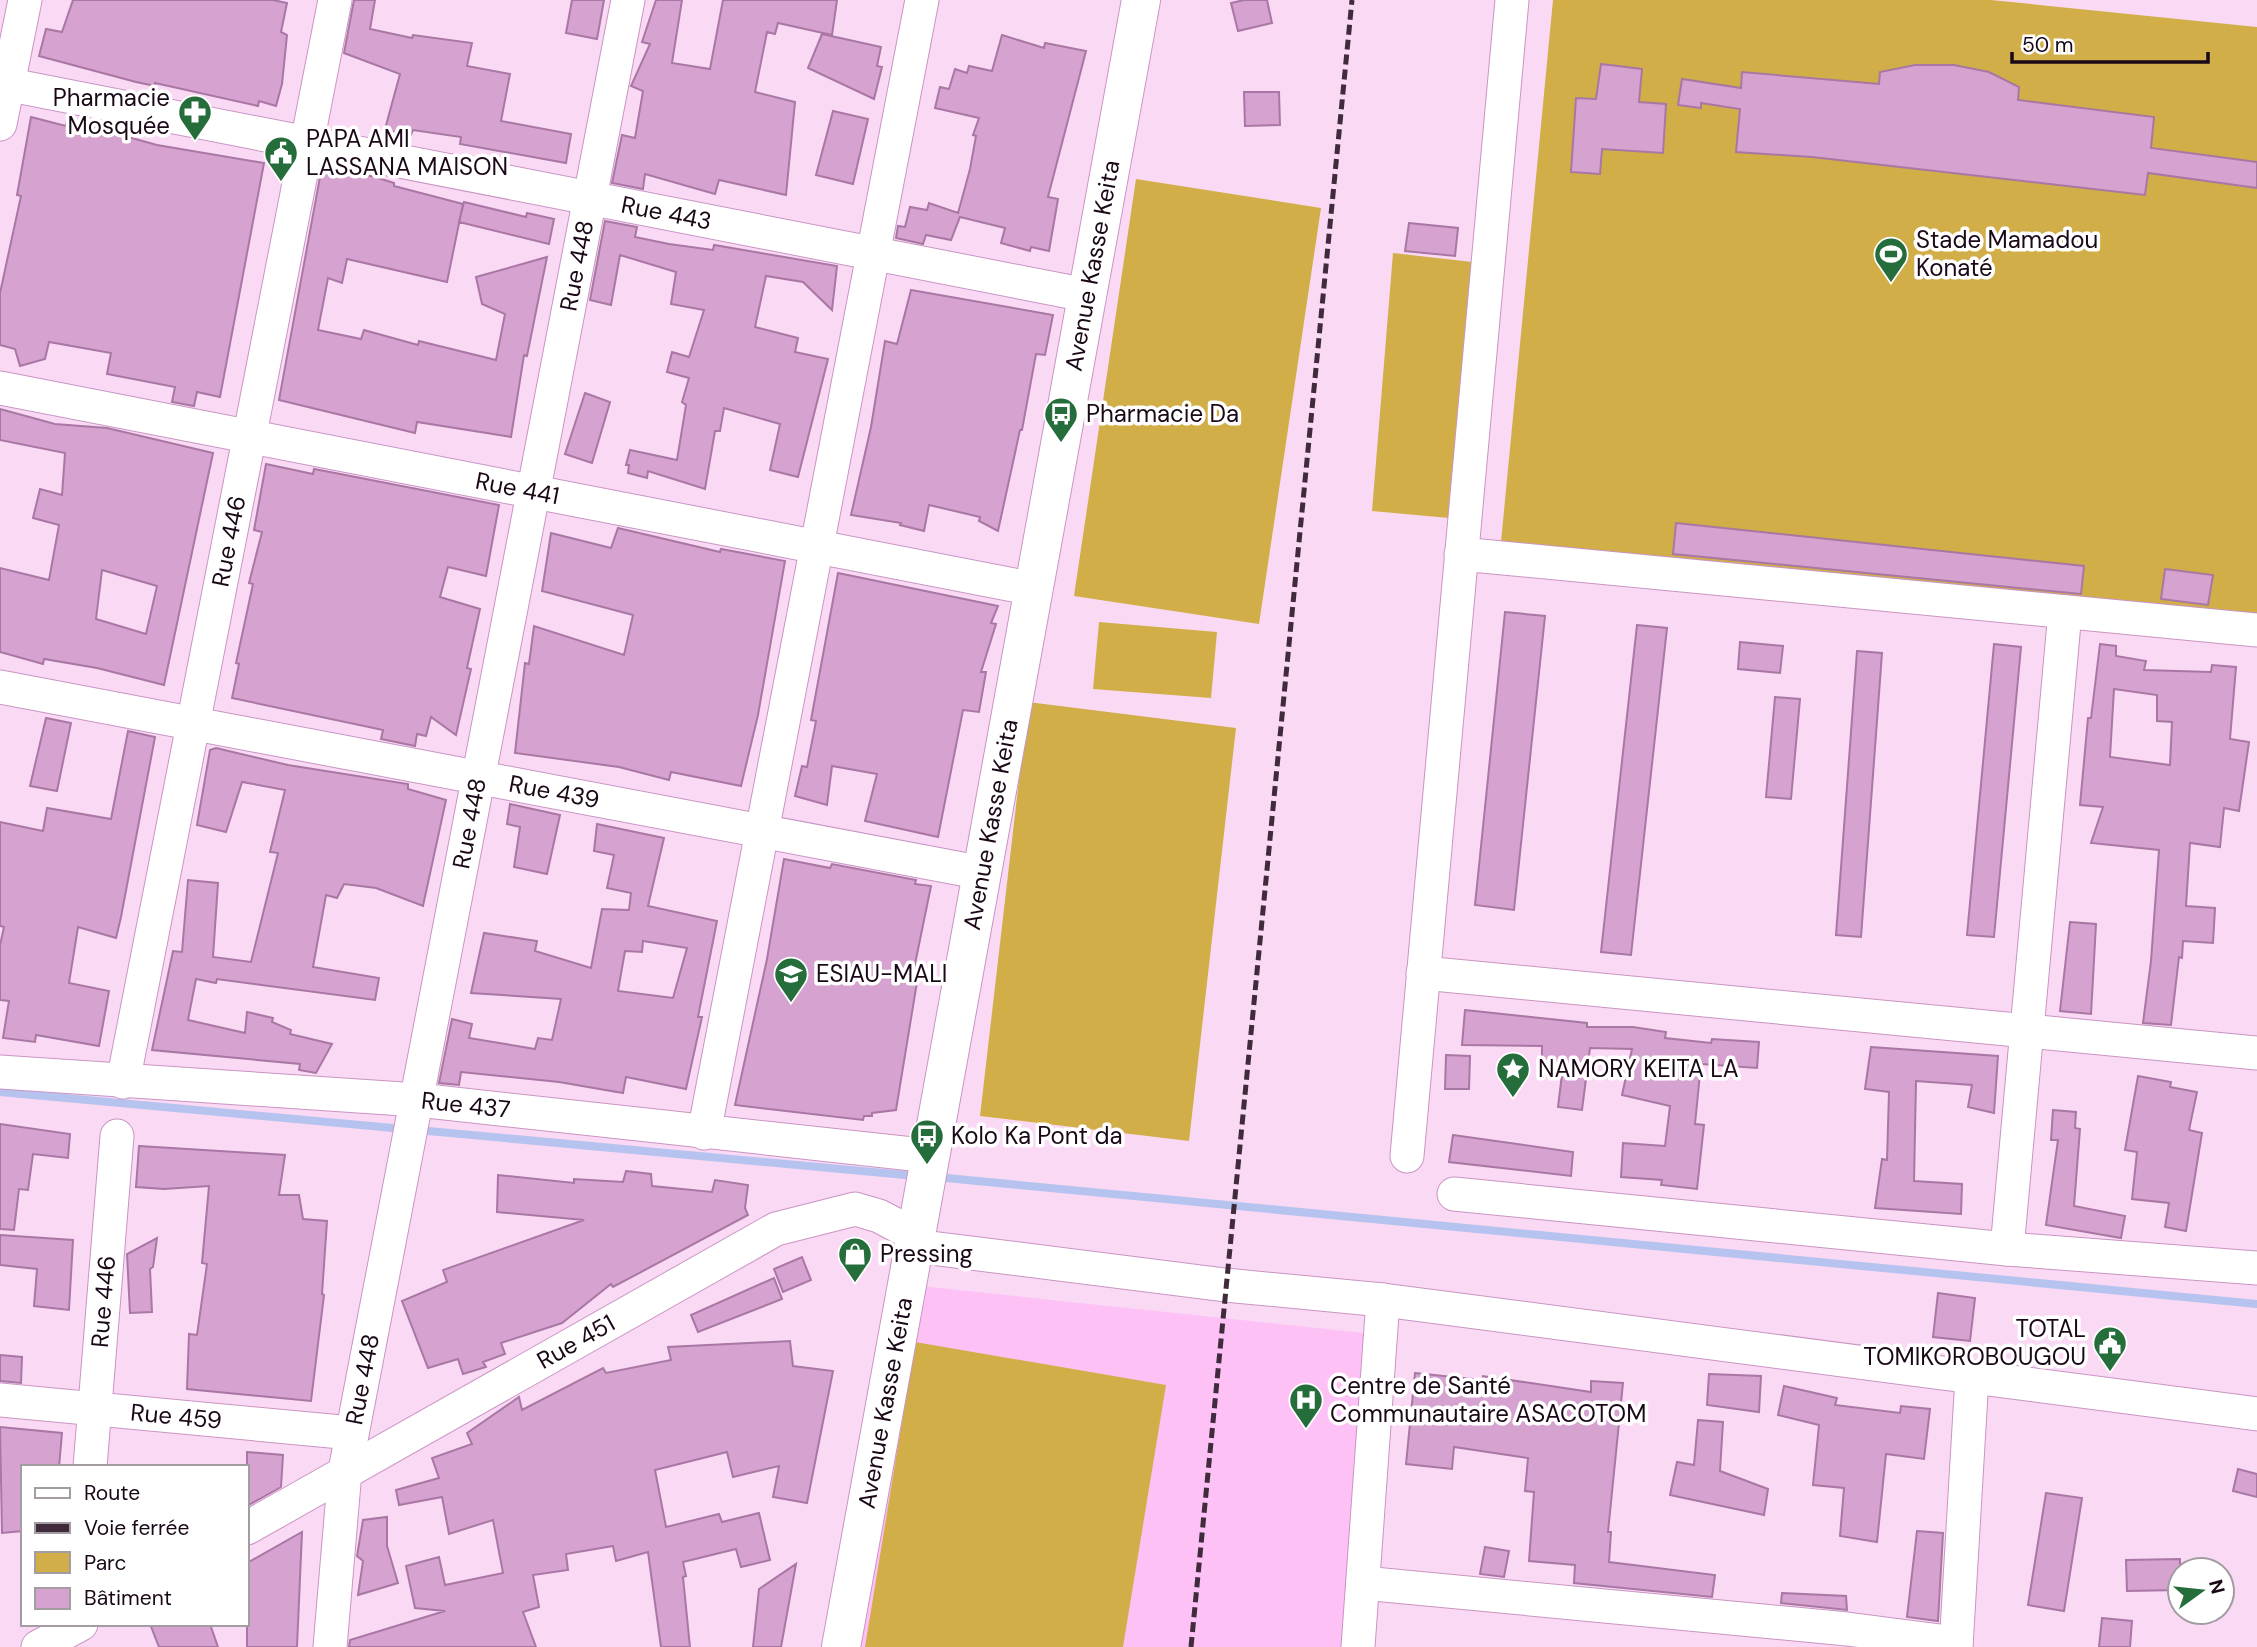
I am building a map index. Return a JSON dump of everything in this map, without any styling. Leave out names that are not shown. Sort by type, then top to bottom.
[{"type":"main road","name":"Avenue Kasse Keita","points":[[841,1647],[983,873],[1138,1]]},
{"type":"street","points":[[0,124],[4,84],[25,0]]},
{"type":"street","name":"Rue 446","points":[[123,1082],[335,0]]},
{"type":"street","name":"Rue 448","points":[[330,1647],[345,1471],[628,0]]},
{"type":"street","points":[[704,1133],[922,0]]},
{"type":"street","points":[[1407,1156],[1512,0]]},
{"type":"street","name":"Rue 443","points":[[4,84],[1086,295]]},
{"type":"street","name":"Rue 441","points":[[0,388],[1034,589]]},
{"type":"street","points":[[1461,554],[2257,630]]},
{"type":"street","points":[[2007,1249],[2066,612]]},
{"type":"street","name":"Rue 439","points":[[0,687],[983,873]]},
{"type":"street","points":[[1423,973],[2257,1053]]},
{"type":"street","name":"Rue 437","points":[[0,1072],[418,1100],[704,1133],[928,1174]]},
{"type":"street","name":"Rue 446","points":[[90,1465],[117,1136]]},
{"type":"street","points":[[1454,1194],[2007,1249],[2257,1268]]},
{"type":"street","name":"Rue 451","points":[[248,1527],[776,1229],[855,1209],[879,1216],[916,1241]]},
{"type":"street","points":[[916,1241],[1225,1285],[1383,1300],[2257,1415]]},
{"type":"street","points":[[1358,1647],[1383,1300]]},
{"type":"street","points":[[1363,1583],[1847,1629],[1956,1645],[1972,1377]]},
{"type":"street","name":"Rue 459","points":[[0,1400],[352,1433]]},
{"type":"street","points":[[38,1647],[78,1630]]},
{"type":"shaded area","points":[[911,1285],[1373,1334],[1353,1647],[845,1647]]},
{"type":"green space","name":"Stade Mamadou Konaté","points":[[1553,0],[1991,0],[2257,27],[2257,618],[1501,542]]},
{"type":"green space","points":[[1136,179],[1321,208],[1259,624],[1074,596]]},
{"type":"green space","points":[[1393,253],[1481,263],[1460,519],[1372,511]]},
{"type":"green space","points":[[1099,622],[1217,632],[1211,698],[1093,689]]},
{"type":"green space","points":[[1028,702],[1236,728],[1189,1141],[980,1116]]},
{"type":"green space","points":[[915,1342],[1166,1385],[1123,1647],[865,1647]]},
{"type":"building","points":[[73,0],[273,0],[287,3],[281,32],[287,35],[282,84],[276,106],[259,101],[258,106],[155,83],[155,86],[136,82],[39,56],[46,29],[62,32]]},
{"type":"building","points":[[354,0],[375,0],[370,29],[412,38],[413,35],[472,43],[467,66],[510,74],[501,121],[571,134],[566,163],[460,144],[461,137],[413,130],[410,137],[385,129],[400,74],[344,53]]},
{"type":"building","points":[[572,0],[604,0],[597,39],[566,33]]},
{"type":"building","points":[[656,0],[682,0],[672,63],[710,69],[723,0],[837,0],[832,35],[778,23],[775,34],[767,32],[755,92],[795,102],[786,195],[719,180],[715,194],[645,174],[643,189],[612,183],[622,135],[635,138],[643,91],[631,86],[650,44],[642,42]]},
{"type":"building","points":[[1267,0],[1272,23],[1238,31],[1231,3]]},
{"type":"building","points":[[822,34],[881,47],[877,66],[882,67],[874,99],[808,68]]},
{"type":"building","points":[[1002,35],[1044,48],[1045,43],[1086,51],[1048,197],[1058,199],[1049,251],[1031,247],[1030,251],[1001,243],[1005,228],[960,217],[951,240],[926,235],[923,244],[896,238],[898,226],[905,227],[910,207],[927,210],[929,203],[958,213],[970,169],[976,136],[973,135],[979,118],[935,108],[940,87],[949,89],[955,69],[967,73],[969,66],[992,71]]},
{"type":"building","points":[[1601,64],[1642,69],[1639,102],[1666,104],[1663,153],[1602,149],[1600,174],[1571,172],[1576,98],[1596,99]]},
{"type":"building","points":[[1915,65],[1954,65],[1989,72],[2019,87],[2018,100],[2154,117],[2151,148],[2257,162],[2257,188],[2148,173],[2145,195],[1812,157],[1736,152],[1740,109],[1701,103],[1701,108],[1678,105],[1682,79],[1741,88],[1742,72],[1879,84],[1880,72]]},
{"type":"building","points":[[1244,92],[1279,92],[1280,125],[1245,126]]},
{"type":"building","points":[[833,111],[868,119],[853,184],[816,175]]},
{"type":"building","points":[[31,117],[66,126],[67,120],[157,145],[264,163],[220,397],[197,392],[194,406],[172,402],[175,387],[107,374],[111,353],[49,342],[45,359],[20,366],[15,349],[0,345],[0,293],[21,196],[17,195]]},
{"type":"building","points":[[322,166],[375,177],[394,183],[394,186],[463,204],[447,282],[347,259],[342,283],[328,278],[318,330],[361,339],[364,330],[418,345],[419,341],[496,360],[505,314],[482,304],[476,277],[547,257],[527,356],[524,355],[511,437],[417,422],[415,433],[279,400]]},
{"type":"building","points":[[464,202],[526,217],[527,213],[554,219],[549,244],[459,222]]},
{"type":"building","points":[[605,221],[637,227],[635,237],[669,244],[713,250],[714,245],[837,266],[832,310],[803,282],[766,276],[755,327],[798,338],[795,352],[828,359],[798,477],[770,470],[780,424],[724,408],[720,431],[715,431],[705,489],[648,471],[647,478],[628,473],[629,465],[626,465],[630,450],[677,460],[686,405],[682,402],[689,378],[667,372],[672,352],[689,357],[704,310],[671,304],[676,272],[620,255],[611,305],[590,300]]},
{"type":"building","points":[[1409,223],[1458,228],[1455,256],[1405,251]]},
{"type":"building","points":[[911,290],[1053,315],[1045,355],[1036,354],[1022,430],[998,531],[979,521],[980,517],[929,505],[924,531],[900,525],[901,523],[851,515],[871,427],[885,341],[897,344]]},
{"type":"building","points":[[585,393],[610,402],[592,463],[565,454]]},
{"type":"building","points":[[0,409],[55,424],[107,428],[213,453],[164,685],[97,668],[44,659],[43,664],[0,652],[0,568],[49,580],[59,525],[33,518],[40,489],[62,495],[65,453],[0,440]],"holes":[[[102,570],[157,586],[146,634],[96,619]]]},
{"type":"building","points":[[266,464],[313,474],[314,469],[499,505],[486,576],[448,567],[440,597],[480,609],[467,668],[471,669],[456,735],[431,717],[426,736],[417,734],[415,746],[381,739],[383,730],[232,698],[239,664],[236,663],[253,584],[249,583],[262,532],[254,530]]},
{"type":"building","points":[[1676,523],[2084,566],[2081,594],[1673,554]]},
{"type":"building","points":[[618,528],[720,552],[721,549],[785,561],[758,715],[741,786],[671,772],[669,780],[619,767],[515,753],[525,663],[529,664],[534,626],[624,655],[633,615],[542,591],[551,533],[611,548]]},
{"type":"building","points":[[2165,569],[2213,575],[2208,605],[2161,599]]},
{"type":"building","points":[[838,573],[998,606],[991,623],[996,624],[981,672],[986,672],[979,712],[963,710],[938,837],[865,821],[877,774],[832,766],[827,805],[795,796],[802,766],[807,767],[816,721],[811,720]]},
{"type":"building","points":[[1505,612],[1545,616],[1514,910],[1475,905]]},
{"type":"building","points":[[1637,625],[1667,628],[1631,955],[1601,952]]},
{"type":"building","points":[[1740,642],[1783,646],[1780,673],[1738,669]]},
{"type":"building","points":[[1994,644],[2021,647],[1994,937],[1967,935]]},
{"type":"building","points":[[2100,644],[2116,646],[2116,656],[2146,661],[2144,670],[2211,672],[2212,665],[2236,667],[2230,739],[2249,742],[2239,811],[2224,808],[2220,847],[2190,843],[2186,906],[2215,908],[2213,943],[2183,941],[2171,1025],[2143,1023],[2151,961],[2159,850],[2091,843],[2103,807],[2080,805],[2088,718],[2091,718]],"holes":[[[2114,689],[2157,695],[2157,721],[2172,722],[2170,765],[2110,757]]]},
{"type":"building","points":[[1857,651],[1882,653],[1861,937],[1836,935]]},
{"type":"building","points":[[1775,697],[1800,699],[1791,799],[1766,797]]},
{"type":"building","points":[[46,718],[71,723],[57,791],[30,786]]},
{"type":"building","points":[[128,731],[155,737],[121,917],[116,938],[78,927],[69,983],[109,991],[99,1046],[36,1035],[35,1042],[3,1038],[9,1001],[0,1000],[0,945],[4,927],[0,926],[0,822],[43,831],[47,808],[111,819]]},
{"type":"building","points":[[216,748],[288,765],[408,784],[408,789],[446,800],[423,906],[376,888],[344,884],[337,898],[326,895],[313,967],[379,978],[375,1000],[217,979],[216,983],[196,979],[188,1020],[245,1033],[247,1012],[273,1018],[272,1022],[291,1030],[290,1034],[332,1044],[316,1073],[299,1070],[300,1064],[152,1050],[173,951],[182,952],[188,880],[218,883],[213,957],[251,962],[278,853],[270,852],[285,790],[242,782],[226,832],[197,825],[210,750]]},
{"type":"building","points":[[510,804],[560,815],[547,874],[514,867],[520,827],[507,824]]},
{"type":"building","points":[[597,824],[664,838],[648,906],[717,921],[698,1017],[702,1017],[686,1089],[626,1077],[623,1093],[559,1082],[461,1072],[459,1085],[439,1083],[452,1019],[472,1024],[469,1038],[535,1049],[538,1038],[552,1040],[561,999],[471,993],[484,933],[537,941],[535,951],[591,968],[602,909],[629,910],[631,893],[607,888],[614,855],[594,851]],"holes":[[[643,941],[687,948],[673,998],[618,991],[625,951],[642,952]]]},
{"type":"building","points":[[784,859],[830,868],[832,864],[916,880],[915,884],[931,886],[914,969],[914,975],[918,976],[896,1110],[872,1113],[872,1116],[864,1116],[863,1120],[735,1105],[767,959]]},
{"type":"building","points":[[2070,922],[2096,924],[2091,1014],[2060,1011]]},
{"type":"building","points":[[1465,1010],[1587,1023],[1587,1027],[1633,1027],[1666,1032],[1665,1038],[1711,1043],[1712,1039],[1759,1042],[1757,1068],[1701,1064],[1695,1124],[1704,1125],[1697,1189],[1661,1185],[1662,1180],[1621,1177],[1623,1143],[1665,1146],[1670,1106],[1622,1095],[1632,1049],[1590,1048],[1582,1110],[1558,1107],[1562,1074],[1542,1065],[1542,1046],[1462,1045]]},
{"type":"building","points":[[1871,1047],[1998,1056],[1994,1113],[1968,1107],[1972,1085],[1916,1081],[1914,1181],[1962,1184],[1961,1214],[1875,1208],[1882,1159],[1887,1160],[1889,1092],[1865,1089]]},
{"type":"building","points":[[1446,1055],[1470,1056],[1469,1089],[1445,1089]]},
{"type":"building","points":[[2138,1076],[2171,1082],[2170,1087],[2197,1092],[2189,1130],[2202,1133],[2186,1231],[2165,1227],[2169,1203],[2132,1199],[2137,1152],[2125,1150]]},
{"type":"building","points":[[2053,1110],[2076,1112],[2075,1128],[2080,1129],[2074,1206],[2125,1216],[2121,1238],[2046,1225],[2058,1140],[2051,1140]]},
{"type":"building","points":[[0,1124],[70,1134],[68,1158],[33,1154],[28,1190],[19,1189],[14,1230],[0,1229]]},
{"type":"building","points":[[1453,1135],[1573,1152],[1571,1176],[1449,1162]]},
{"type":"building","points":[[139,1146],[285,1155],[279,1195],[299,1195],[303,1219],[327,1221],[324,1295],[311,1401],[187,1389],[189,1334],[197,1335],[207,1264],[202,1263],[209,1186],[164,1189],[136,1187]]},
{"type":"building","points":[[626,1171],[651,1174],[652,1186],[712,1192],[715,1180],[748,1185],[745,1208],[748,1215],[613,1287],[611,1284],[562,1323],[501,1343],[505,1354],[483,1362],[486,1367],[463,1374],[458,1359],[428,1368],[402,1301],[447,1282],[443,1270],[584,1220],[497,1212],[498,1175],[574,1183],[574,1179],[623,1182]]},
{"type":"building","points":[[0,1235],[73,1240],[69,1310],[34,1306],[37,1269],[0,1265]]},
{"type":"building","points":[[157,1238],[153,1267],[150,1269],[152,1312],[130,1313],[127,1254]]},
{"type":"building","points":[[802,1257],[811,1280],[783,1292],[774,1269]]},
{"type":"building","points":[[774,1278],[782,1299],[698,1332],[691,1315]]},
{"type":"building","points":[[1938,1293],[1975,1298],[1970,1341],[1933,1337]]},
{"type":"building","points":[[790,1341],[793,1366],[833,1371],[807,1503],[773,1497],[779,1466],[733,1477],[727,1452],[655,1470],[666,1527],[719,1514],[722,1522],[759,1513],[770,1560],[741,1567],[736,1549],[683,1562],[690,1647],[661,1647],[648,1552],[616,1561],[613,1546],[566,1554],[568,1570],[533,1575],[539,1607],[523,1612],[536,1647],[349,1647],[350,1640],[445,1611],[415,1608],[406,1566],[439,1557],[445,1585],[503,1573],[493,1520],[449,1534],[442,1497],[399,1505],[396,1490],[439,1478],[432,1458],[472,1444],[467,1433],[519,1397],[522,1410],[603,1368],[606,1373],[671,1360],[668,1347]]},
{"type":"building","points":[[0,1355],[22,1357],[21,1383],[0,1381]]},
{"type":"building","points":[[1415,1373],[1482,1380],[1483,1376],[1591,1392],[1591,1381],[1623,1383],[1608,1532],[1611,1532],[1609,1562],[1715,1575],[1712,1597],[1574,1583],[1575,1565],[1529,1561],[1534,1492],[1525,1491],[1528,1458],[1454,1447],[1452,1469],[1406,1464]]},
{"type":"building","points":[[1709,1374],[1761,1376],[1759,1412],[1707,1405]]},
{"type":"building","points":[[1784,1386],[1837,1398],[1835,1405],[1900,1413],[1901,1406],[1930,1409],[1924,1459],[1886,1454],[1877,1542],[1840,1536],[1844,1488],[1813,1485],[1819,1425],[1778,1415]]},
{"type":"building","points":[[1698,1420],[1723,1422],[1720,1471],[1768,1489],[1764,1515],[1670,1495],[1677,1462],[1694,1465]]},
{"type":"building","points":[[0,1427],[62,1433],[59,1465],[21,1465],[21,1531],[2,1533]]},
{"type":"building","points":[[247,1452],[283,1455],[281,1487],[248,1505]]},
{"type":"building","points":[[2238,1469],[2257,1474],[2257,1497],[2233,1491]]},
{"type":"building","points":[[2046,1493],[2082,1498],[2064,1611],[2028,1605]]},
{"type":"building","points":[[387,1517],[387,1546],[398,1583],[358,1595],[363,1561],[357,1556],[363,1520]]},
{"type":"building","points":[[1917,1531],[1943,1533],[1938,1621],[1907,1617]]},
{"type":"building","points":[[302,1532],[297,1647],[247,1647],[248,1562]]},
{"type":"building","points":[[1485,1547],[1509,1551],[1504,1577],[1480,1574]]},
{"type":"building","points":[[2166,1559],[2166,1590],[2127,1591],[2126,1560]]},
{"type":"building","points":[[796,1564],[781,1647],[753,1647],[759,1589]]},
{"type":"building","points":[[1782,1593],[1846,1596],[1847,1610],[1781,1603]]},
{"type":"building","points":[[2102,1618],[2132,1621],[2130,1647],[2099,1647]]},
{"type":"building","points":[[151,1626],[211,1626],[218,1647],[159,1647]]},
{"type":"waterway","points":[[0,1092],[404,1129]]},
{"type":"waterway","points":[[417,1130],[916,1176]]},
{"type":"waterway","points":[[936,1177],[2257,1304]]},
{"type":"railway","points":[[1191,1647],[1352,0]]},
{"type":"place","name":"Pharmacie Mosquée","points":[[195,142]]},
{"type":"place","name":"PAPA AMI LASSANA MAISON","points":[[281,183]]},
{"type":"place","name":"Stade Mamadou Konaté","points":[[1891,284]]},
{"type":"place","name":"Pharmacie Da","points":[[1061,444]]},
{"type":"place","name":"ESIAU-MALI","points":[[791,1004]]},
{"type":"place","name":"NAMORY KEITA LA","points":[[1513,1099]]},
{"type":"place","name":"Kolo Ka Pont da","points":[[927,1166]]},
{"type":"place","name":"Pressing","points":[[855,1284]]},
{"type":"place","name":"TOTAL TOMIKOROBOUGOU","points":[[2110,1373]]},
{"type":"place","name":"Centre de Santé Communautaire ASACOTOM","points":[[1306,1430]]}]
